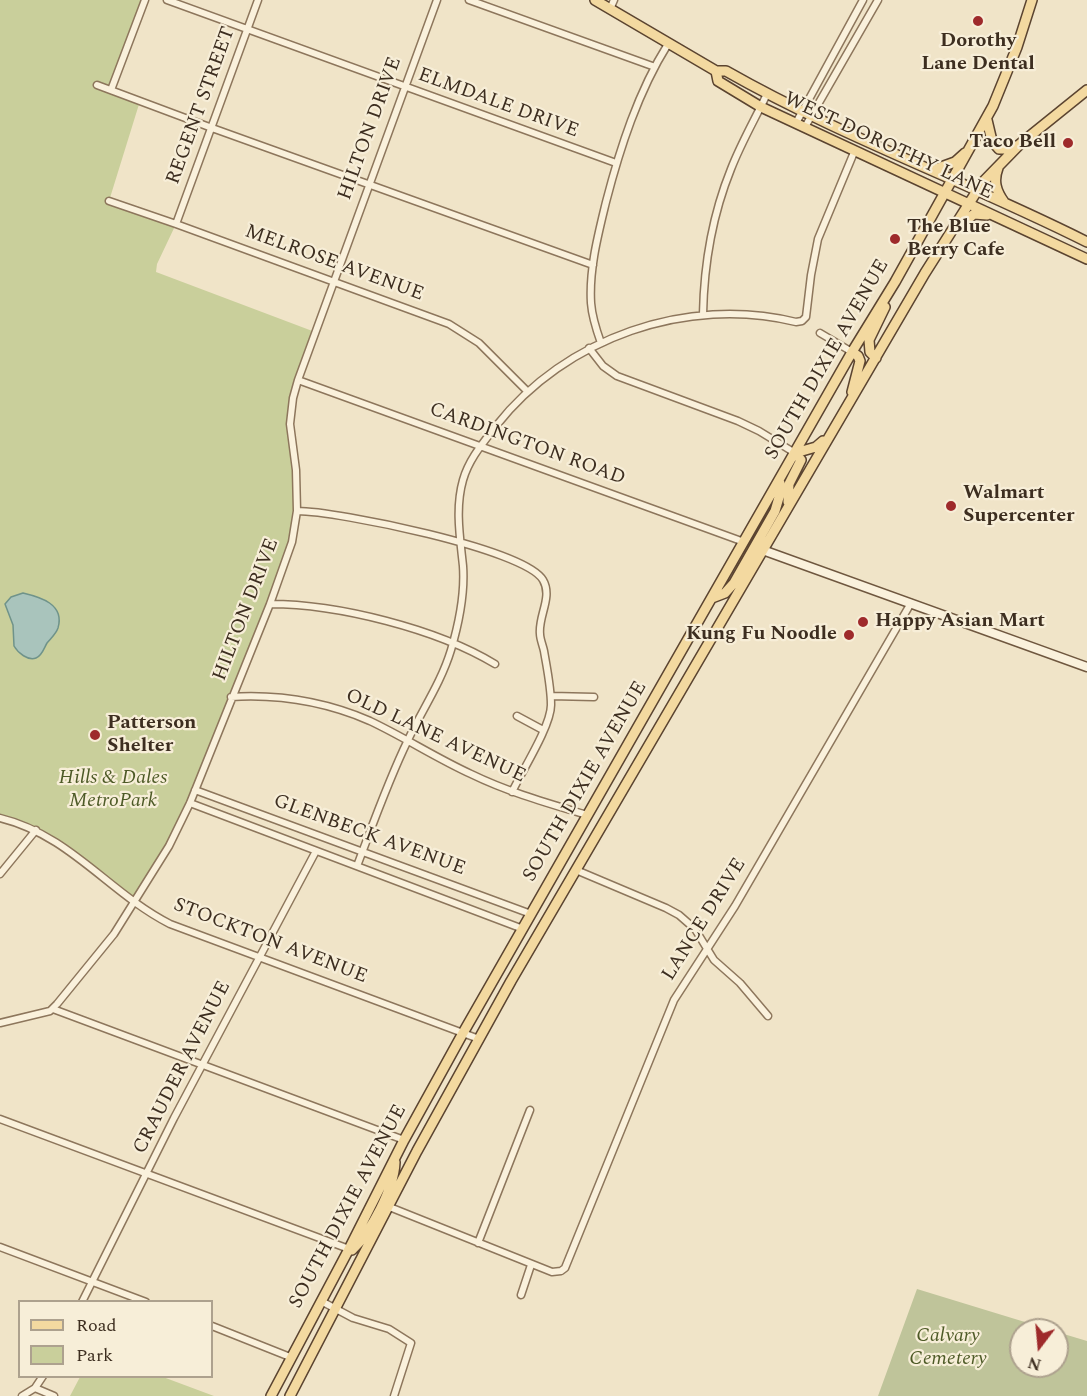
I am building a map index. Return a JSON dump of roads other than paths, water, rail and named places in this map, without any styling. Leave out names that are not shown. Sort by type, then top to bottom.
[{"type":"main road","name":"WEST DOROTHY LANE","points":[[595,0],[612,4],[668,44],[716,71],[726,71],[807,113],[1087,242]]},
{"type":"main road","name":"SOUTH DIXIE AVENUE","points":[[271,1396],[395,1157],[463,1033],[987,120],[1002,87],[1032,0]]},
{"type":"main road","name":"WEST DOROTHY LANE","points":[[716,71],[718,81],[761,107],[1087,259]]},
{"type":"main road","name":"SOUTH DIXIE AVENUE","points":[[290,1396],[385,1206],[479,1039],[759,548],[849,403],[925,273],[982,183],[1020,144],[1087,90]]},
{"type":"main road","points":[[987,120],[992,141],[999,149],[1007,149],[1020,144]]},
{"type":"main road","points":[[933,170],[955,162],[971,147]]},
{"type":"main road","points":[[1000,164],[996,174],[996,188],[1005,204]]},
{"type":"main road","points":[[951,232],[974,214],[992,215]]},
{"type":"main road","points":[[876,358],[870,352],[869,340],[882,316],[895,282]]},
{"type":"main road","points":[[849,403],[860,361],[858,356],[852,352]]},
{"type":"main road","points":[[788,504],[789,484],[801,460],[795,453],[816,447],[827,438]]},
{"type":"main road","points":[[712,598],[725,593],[759,548],[778,503],[780,480]]},
{"type":"main road","points":[[347,1253],[362,1239],[385,1206],[393,1179],[395,1157]]},
{"type":"street","points":[[111,90],[145,0]]},
{"type":"street","name":"ELMDALE DRIVE","points":[[166,0],[616,163]]},
{"type":"street","name":"REGENT STREET","points":[[176,224],[258,0]]},
{"type":"street","name":"HILTON DRIVE","points":[[53,1009],[114,934],[170,846],[190,803],[270,604],[292,542],[297,511],[296,470],[290,424],[293,398],[368,184],[437,0]]},
{"type":"street","points":[[469,0],[655,67]]},
{"type":"street","points":[[864,0],[876,3],[847,56],[800,125],[828,63],[864,0]]},
{"type":"street","points":[[601,343],[595,327],[591,303],[598,231],[616,163],[640,100],[668,44]]},
{"type":"street","points":[[828,63],[838,69]]},
{"type":"street","points":[[97,85],[593,266]]},
{"type":"street","points":[[703,314],[706,261],[716,215],[731,170],[767,94]]},
{"type":"street","points":[[357,866],[408,740],[435,689],[453,644],[463,586],[460,492],[467,469],[480,446],[527,391],[555,369],[601,343],[673,319],[703,314],[752,314],[799,322],[806,317],[818,239],[855,150]]},
{"type":"street","name":"MELROSE AVENUE","points":[[109,201],[460,329],[479,343],[527,391]]},
{"type":"street","points":[[820,333],[852,352]]},
{"type":"street","points":[[589,348],[603,366],[617,376],[738,421],[795,453]]},
{"type":"street","name":"CARDINGTON ROAD","points":[[298,380],[744,542]]},
{"type":"street","points":[[297,511],[393,526],[460,543],[522,564],[545,582],[547,596],[539,633],[551,696],[551,708],[543,730],[512,792]]},
{"type":"street","points":[[759,548],[1087,667]]},
{"type":"street","name":"LANCE DRIVE","points":[[531,1265],[552,1272],[561,1271],[564,1268],[667,1015],[683,985],[741,897],[911,603]]},
{"type":"street","points":[[270,604],[347,613],[404,627],[453,644],[495,664]]},
{"type":"street","points":[[551,696],[594,697]]},
{"type":"street","name":"OLD LANE AVENUE","points":[[231,697],[281,698],[327,706],[371,722],[470,774],[512,792],[587,815]]},
{"type":"street","points":[[517,716],[543,730]]},
{"type":"street","name":"GLENBECK AVENUE","points":[[195,790],[531,914]]},
{"type":"street","name":"GLENBECK AVENUE","points":[[190,803],[523,928]]},
{"type":"street","name":"STOCKTON AVENUE","points":[[0,818],[36,830],[71,852],[134,902],[170,924],[479,1039]]},
{"type":"street","points":[[0,874],[36,830]]},
{"type":"street","name":"CRAUDER AVENUE","points":[[83,1300],[174,1118],[316,851]]},
{"type":"street","points":[[576,870],[679,915],[695,929],[714,960],[740,983],[768,1016]]},
{"type":"street","points":[[0,1023],[53,1009],[404,1140]]},
{"type":"street","points":[[478,1243],[530,1110]]},
{"type":"street","points":[[0,1119],[148,1173],[347,1253]]},
{"type":"street","points":[[385,1206],[531,1265],[521,1295]]},
{"type":"street","points":[[0,1247],[141,1300]]},
{"type":"street","points":[[321,1300],[353,1318],[389,1329],[411,1343],[394,1396]]},
{"type":"street","points":[[213,1326],[291,1357]]},
{"type":"street","points":[[22,1396],[35,1388],[42,1378]]},
{"type":"street","points":[[35,1388],[54,1396]]},
{"type":"water","points":[[23,593],[50,603],[58,613],[56,632],[40,656],[33,659],[24,656],[14,646],[13,625],[5,604],[11,597]]},
{"type":"place","name":"Dorothy Lane Dental","points":[[978,21]]},
{"type":"place","name":"Taco Bell","points":[[1068,143]]},
{"type":"place","name":"The Blue Berry Cafe","points":[[895,239]]},
{"type":"place","name":"Walmart Supercenter","points":[[951,506]]},
{"type":"place","name":"Happy Asian Mart","points":[[863,622]]},
{"type":"place","name":"Kung Fu Noodle","points":[[849,635]]},
{"type":"place","name":"Patterson Shelter","points":[[95,735]]},
{"type":"park label","name":"Hills & Dales MetroPark","points":[[113,790]]},
{"type":"park label","name":"Calvary Cemetery","points":[[948,1348]]}]
